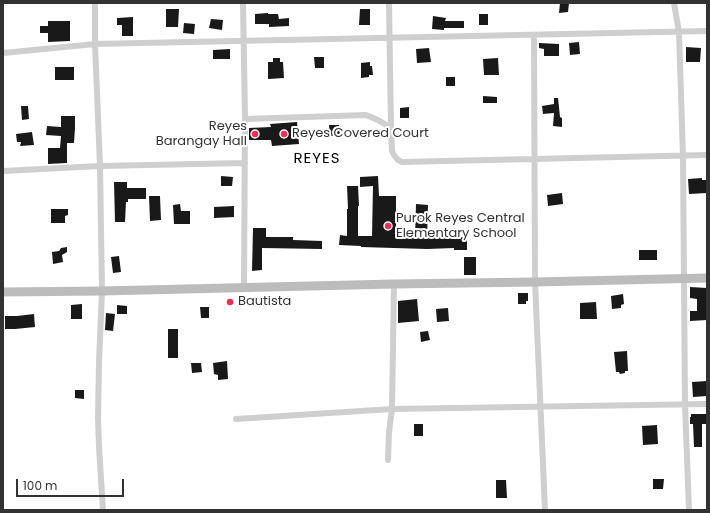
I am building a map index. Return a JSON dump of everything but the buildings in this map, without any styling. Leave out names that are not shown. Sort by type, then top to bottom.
[{"type":"main road","points":[[3,292],[707,278]]},
{"type":"street","points":[[95,3],[102,291],[98,418],[103,510]]},
{"type":"street","points":[[243,3],[245,119],[244,288]]},
{"type":"street","points":[[389,3],[392,151],[394,156],[402,162],[707,155]]},
{"type":"street","points":[[674,3],[678,32],[683,156],[685,404],[688,510]]},
{"type":"street","points":[[3,53],[95,44],[707,31]]},
{"type":"street","points":[[534,35],[535,282],[545,510]]},
{"type":"street","points":[[245,119],[366,116],[378,120],[391,128]]},
{"type":"street","points":[[3,171],[100,166],[245,163]]},
{"type":"street","points":[[388,460],[392,409],[394,284]]},
{"type":"street","points":[[236,419],[392,409],[707,404]]},
{"type":"place","name":"Reyes Barangay Hall","points":[[255,134]]},
{"type":"place","name":"Reyes Covered Court","points":[[284,134]]},
{"type":"place","name":"Purok Reyes Central Elementary School","points":[[388,226]]},
{"type":"place","name":"Bautista","points":[[230,302]]},
{"type":"district","name":"REYES","points":[[317,159]]}]
